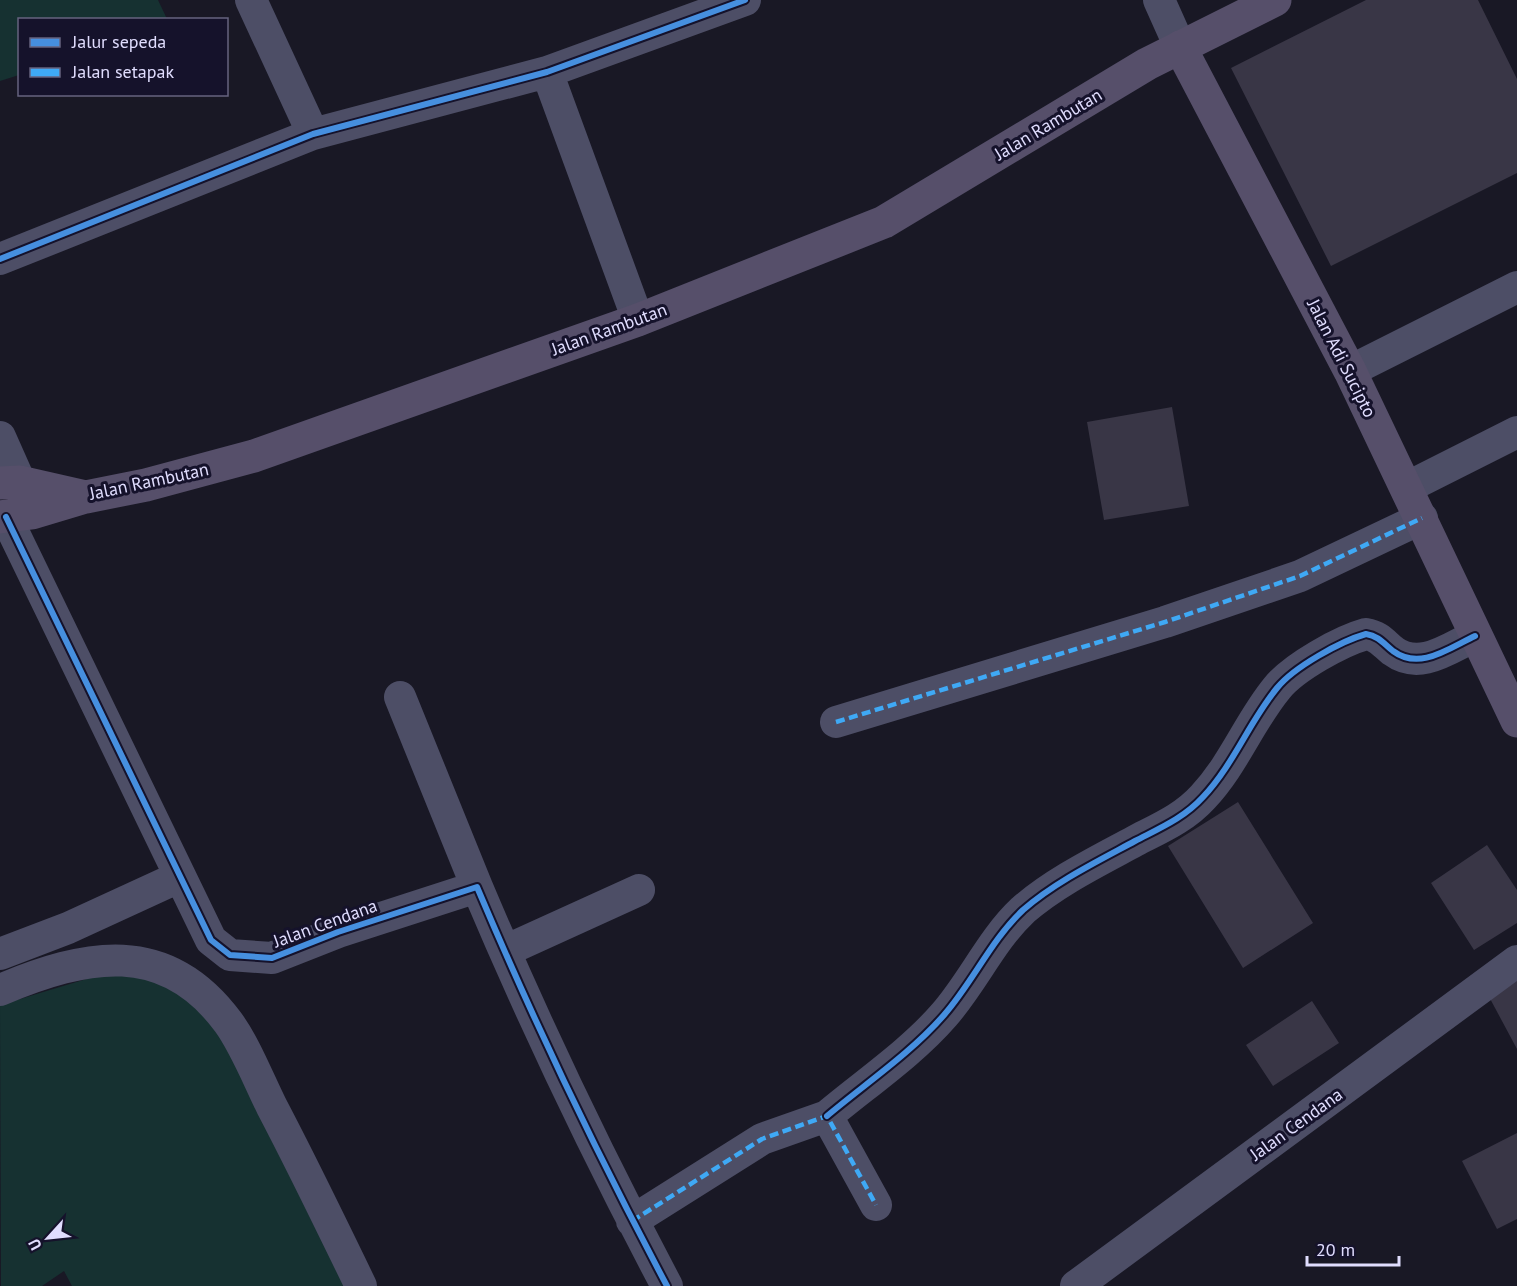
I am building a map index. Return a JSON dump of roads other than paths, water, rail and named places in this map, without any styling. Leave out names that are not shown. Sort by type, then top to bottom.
[{"type":"main road","name":"Jalan Rambutan","points":[[10,482],[86,497],[146,485],[254,456],[638,320],[884,222],[1180,47],[1275,0]]},
{"type":"main road","name":"Jalan Adi Sucipto","points":[[1180,47],[1350,371],[1517,721]]},
{"type":"main road","points":[[10,482],[33,493],[36,503],[13,516]]},
{"type":"main road","points":[[13,516],[86,497]]},
{"type":"street","points":[[251,0],[313,134]]},
{"type":"street","points":[[0,260],[313,134],[547,72],[746,0]]},
{"type":"street","name":"Jalan Adi Sucipto","points":[[1159,0],[1180,47]]},
{"type":"street","points":[[547,72],[638,320]]},
{"type":"street","points":[[1350,371],[1517,287]]},
{"type":"street","points":[[1406,488],[1517,432]]},
{"type":"street","points":[[0,437],[10,482]]},
{"type":"street","name":"Jalan Cendana","points":[[13,516],[179,877],[211,940],[230,955],[272,958],[338,932],[477,886]]},
{"type":"street","points":[[836,722],[1166,622],[1300,576],[1422,518]]},
{"type":"street","points":[[633,1221],[762,1139],[827,1116],[926,1033],[944,1015],[1003,933],[1024,910],[1080,871],[1179,819],[1204,796],[1232,760],[1278,687],[1297,671],[1340,645],[1366,634],[1381,639],[1398,654],[1412,660],[1427,659],[1475,636]]},
{"type":"street","points":[[400,696],[505,951],[633,1221],[667,1286]]},
{"type":"street","points":[[0,954],[68,928],[179,877]]},
{"type":"street","points":[[505,951],[639,890]]},
{"type":"street","points":[[0,990],[37,974],[107,959],[142,962],[192,983],[229,1023],[321,1200],[361,1286]]},
{"type":"street","name":"Jalan Cendana","points":[[1076,1286],[1517,961]]},
{"type":"street","points":[[827,1116],[876,1205]]}]
